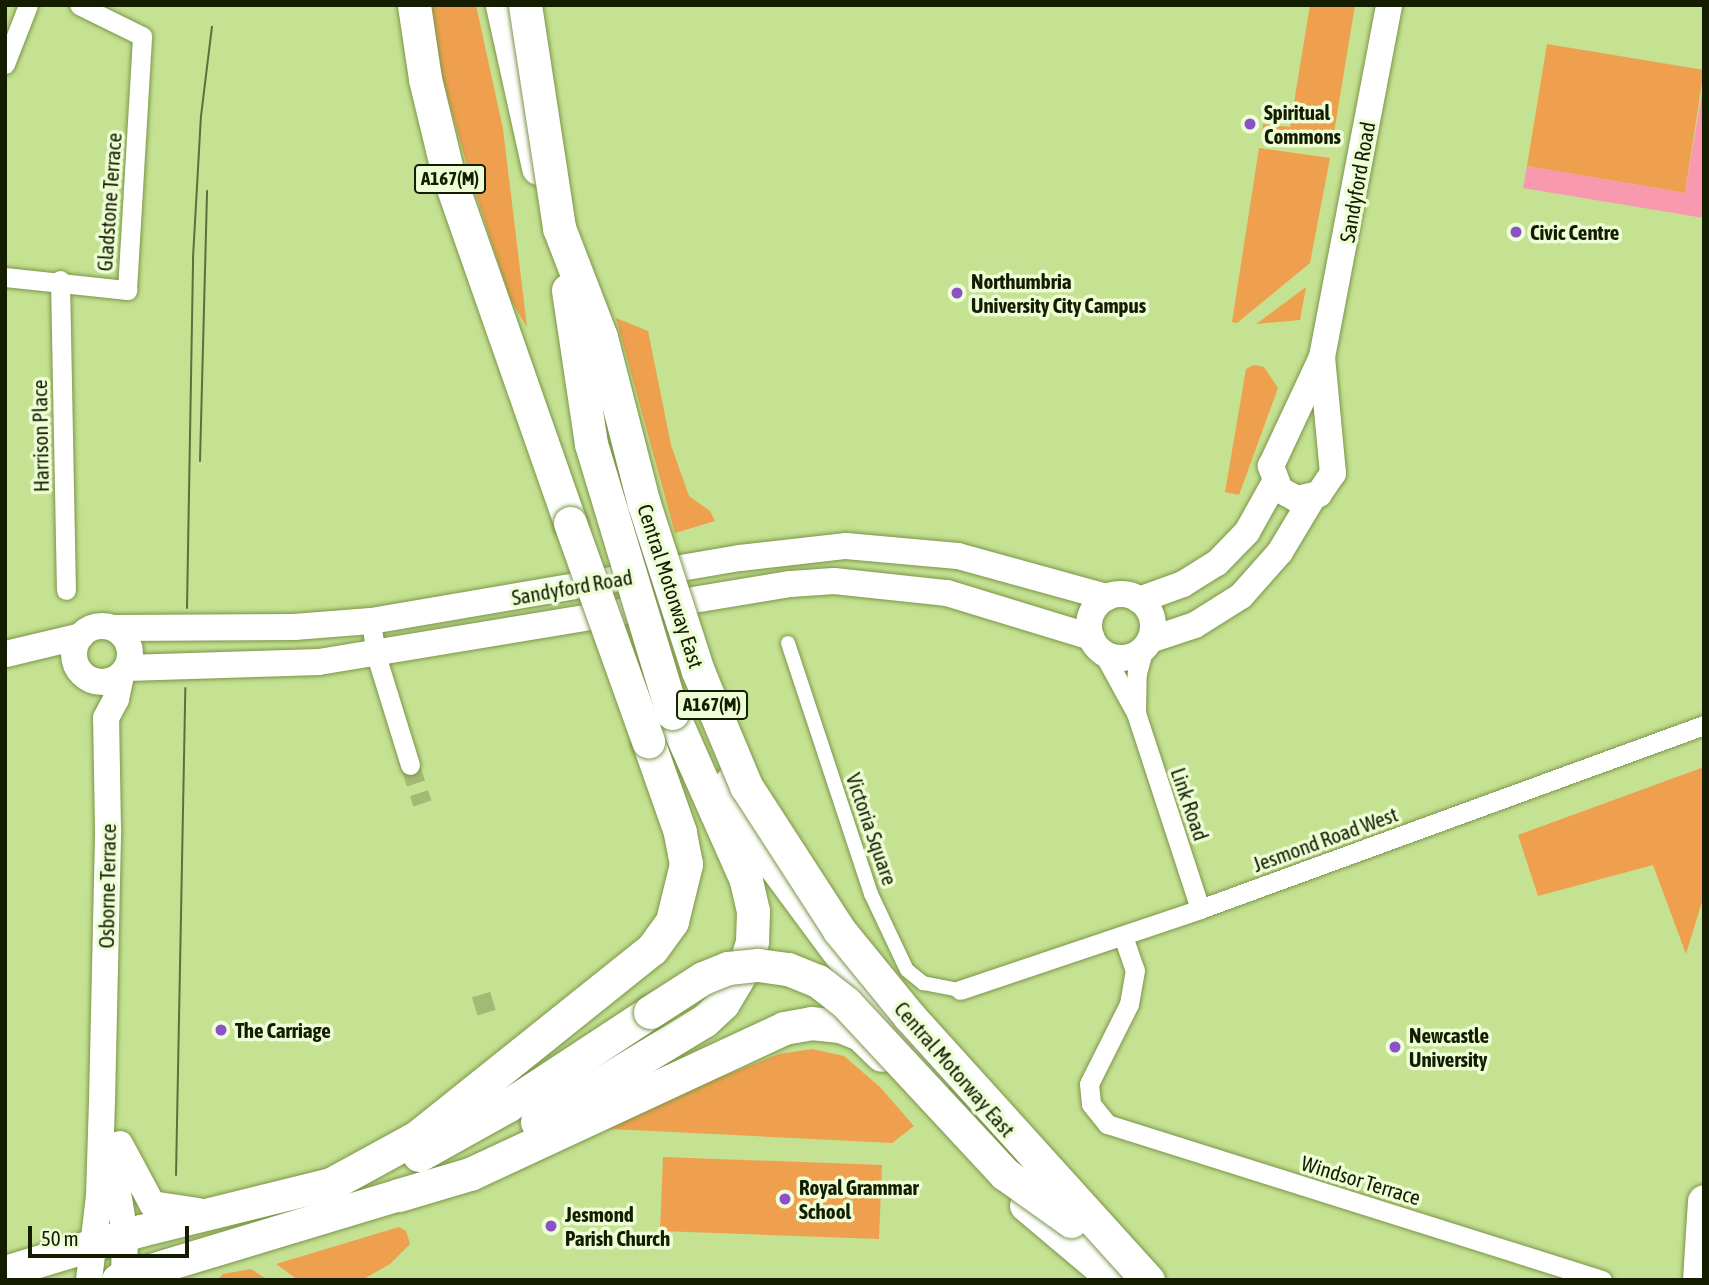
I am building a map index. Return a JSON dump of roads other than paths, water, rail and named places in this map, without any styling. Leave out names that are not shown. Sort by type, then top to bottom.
[{"type":"highway","name":"A167(M)","points":[[331,1184],[417,1137],[652,949],[672,921],[686,864],[680,832],[449,174],[425,79],[414,5]]},
{"type":"highway","name":"Central Motorway East","points":[[502,5],[519,97],[597,394],[633,503],[684,706],[760,846],[965,1122],[1121,1272],[1148,1280]]},
{"type":"highway","name":"Central Motorway East","points":[[525,5],[559,228],[601,337],[644,504],[698,671],[764,818],[839,930],[1121,1272]]},
{"type":"highway","name":"A167(M)","points":[[398,1195],[557,1111],[692,1028],[723,1003],[736,987],[752,941],[753,911],[746,880],[591,444],[559,228]]},
{"type":"highway","name":"A167(M)","points":[[331,1184],[389,1168],[438,1147],[703,978],[728,968],[788,969],[817,981],[846,1003],[1005,1174],[1121,1272]]},
{"type":"highway","name":"A167(M)","points":[[398,1195],[470,1174],[784,1028],[811,1023],[840,1026],[860,1034],[891,1064],[1004,1187],[1121,1272]]},
{"type":"highway","points":[[5,1272],[125,1235],[331,1184]]},
{"type":"highway","points":[[122,1279],[398,1195]]},
{"type":"highway","points":[[1699,1280],[1704,1201]]},
{"type":"main road","name":"Sandyford Road","points":[[1322,357],[1389,5]]},
{"type":"main road","points":[[1313,497],[1288,496],[1275,482],[1271,466],[1322,357]]},
{"type":"main road","points":[[1147,643],[1153,622],[1139,600],[1124,594],[1107,597],[1090,618],[1096,644],[1129,657],[1147,643],[1195,625],[1241,596],[1280,552],[1313,497],[1330,482],[1322,357]]},
{"type":"main road","points":[[1277,450],[1301,438],[1318,442],[1329,453]]},
{"type":"main road","points":[[1139,600],[1183,584],[1217,563],[1247,532],[1275,482]]},
{"type":"main road","name":"Sandyford Road","points":[[115,628],[293,627],[371,621],[740,558],[846,546],[958,556],[1107,597]]},
{"type":"main road","name":"Sandyford Road","points":[[124,672],[319,662],[376,655],[790,584],[834,581],[947,593],[1096,644]]},
{"type":"main road","points":[[96,626],[115,628],[128,642],[124,672],[87,676],[6,654],[81,636],[96,626]]},
{"type":"main road","points":[[81,636],[74,653],[106,718]]},
{"type":"main road","name":"Osborne Terrace","points":[[89,1280],[99,1196],[102,1101],[108,829],[106,718],[116,699],[124,672]]},
{"type":"main road","points":[[102,1101],[140,1188],[152,1204],[180,1212],[216,1211]]},
{"type":"main road","name":"Osborne Terrace","points":[[102,1101],[125,1235],[122,1279]]},
{"type":"street","points":[[5,64],[28,5]]},
{"type":"street","name":"Gladstone Terrace","points":[[5,277],[60,280],[127,290],[142,36],[79,5]]},
{"type":"street","name":"Harrison Place","points":[[60,280],[65,590]]},
{"type":"street","points":[[371,621],[376,655],[410,765]]},
{"type":"street","name":"Victoria Square","points":[[788,643],[871,894],[906,970],[923,983],[960,990]]},
{"type":"street","name":"Link Road","points":[[1136,713],[1137,673],[1147,643]]},
{"type":"street","name":"Link Road","points":[[1096,644],[1136,713],[1200,909]]},
{"type":"street","name":"Jesmond Road West","points":[[960,990],[1200,909],[1704,725]]},
{"type":"street","name":"Windsor Terrace","points":[[1123,936],[1135,970],[1129,1004],[1089,1084],[1091,1104],[1107,1124],[1602,1280]]},
{"type":"tunnel","points":[[410,765],[422,803]]},
{"type":"tunnel","points":[[481,994],[488,1017]]},
{"type":"tram line","points":[[187,608],[193,258],[201,116],[212,27]]},
{"type":"tram line","points":[[200,461],[207,191]]},
{"type":"tram line","points":[[176,1175],[185,688]]},
{"type":"place","name":"Spiritual Commons","points":[[1250,124]]},
{"type":"place","name":"Civic Centre","points":[[1516,232]]},
{"type":"place","name":"Northumbria University City Campus","points":[[957,293]]},
{"type":"place","name":"The Carriage","points":[[221,1030]]},
{"type":"place","name":"Newcastle University","points":[[1395,1047]]},
{"type":"place","name":"Royal Grammar School","points":[[785,1199]]},
{"type":"place","name":"Jesmond Parish Church","points":[[551,1226]]}]
